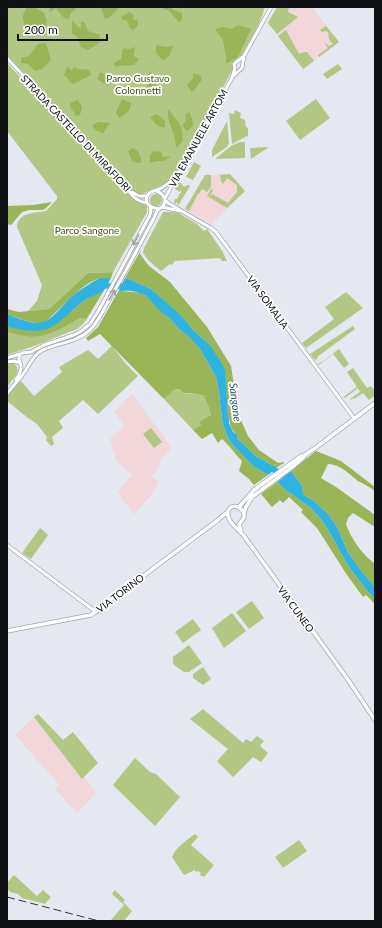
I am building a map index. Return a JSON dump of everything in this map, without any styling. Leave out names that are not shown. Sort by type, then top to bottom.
[{"type":"main road","points":[[242,533],[239,526],[244,518],[244,513],[248,502],[260,488],[303,458],[304,455],[375,403]]},
{"type":"main road","points":[[239,507],[254,490],[260,488]]},
{"type":"main road","points":[[242,533],[229,521],[227,514],[233,507],[239,507],[244,513]]},
{"type":"main road","name":"VIA TORINO","points":[[7,631],[91,616],[227,514]]},
{"type":"main road","points":[[232,523],[240,523]]},
{"type":"main road","name":"VIA CUNEO","points":[[242,533],[375,720]]},
{"type":"street","points":[[244,56],[242,68],[236,70],[234,68],[234,64],[244,56],[271,7]]},
{"type":"street","name":"STRADA CASTELLO DI MIRAFIORI","points":[[7,58],[135,198],[140,202],[148,204]]},
{"type":"street","points":[[238,62],[242,65]]},
{"type":"street","name":"VIA EMANUELE ARTOM","points":[[232,78],[234,68]]},
{"type":"street","name":"VIA EMANUELE ARTOM","points":[[165,199],[176,176],[232,78],[239,70]]},
{"type":"street","points":[[126,187],[139,196],[147,196],[151,192],[164,187],[176,176]]},
{"type":"street","points":[[156,191],[161,193],[168,203],[179,208],[181,211]]},
{"type":"street","points":[[7,394],[38,353],[72,341],[90,330],[150,215],[151,210],[146,198],[147,196]]},
{"type":"street","points":[[7,358],[23,352],[31,352],[44,345],[74,335],[86,328],[95,320],[128,268],[157,210],[164,205],[165,199]]},
{"type":"street","points":[[148,204],[152,207],[181,211]]},
{"type":"street","name":"VIA SOMALIA","points":[[181,211],[216,232],[354,418]]},
{"type":"street","points":[[28,353],[31,357],[30,362]]},
{"type":"street","points":[[15,383],[20,373],[20,354]]},
{"type":"street","points":[[7,362],[14,361],[24,365],[30,362]]},
{"type":"street","points":[[7,545],[96,612]]},
{"type":"shaded area","points":[[277,7],[312,7],[339,42],[303,69],[268,23]]},
{"type":"shaded area","points":[[230,174],[245,191],[211,224],[185,209],[205,175]]},
{"type":"shaded area","points":[[132,394],[172,448],[159,462],[160,464],[152,476],[159,482],[153,491],[154,492],[134,514],[122,499],[118,491],[132,475],[116,460],[110,439],[124,426],[114,411]]},
{"type":"shaded area","points":[[34,717],[82,779],[84,777],[96,792],[77,813],[55,789],[59,785],[56,781],[15,735]]},
{"type":"green space","name":"Parco Gustavo Colonnetti","points":[[7,7],[265,7],[254,33],[240,58],[234,63],[232,71],[176,173],[162,186],[140,195],[130,189],[7,56]]},
{"type":"green space","points":[[27,7],[34,7],[44,13],[47,21],[43,34],[39,35],[30,27],[25,25],[23,16]]},
{"type":"green space","points":[[49,7],[76,7],[76,9],[71,13],[68,20],[62,16],[56,8],[50,12]]},
{"type":"green space","points":[[101,7],[114,7],[118,9],[111,16],[105,19]]},
{"type":"green space","points":[[163,7],[171,7],[182,13],[180,22],[168,10],[164,10]]},
{"type":"green space","points":[[277,7],[289,7],[288,12],[298,17],[277,34],[268,23]]},
{"type":"green space","points":[[130,12],[134,16],[133,19],[137,20],[138,23],[138,25],[132,30],[127,20],[123,20],[121,17]]},
{"type":"green space","points":[[72,20],[78,27],[81,28],[81,21],[85,23],[88,31],[100,35],[99,43],[88,50],[81,47],[77,37],[72,33]]},
{"type":"green space","points":[[238,25],[251,29],[238,57],[226,64],[223,40],[215,29],[223,27],[231,29]]},
{"type":"green space","points":[[326,26],[339,42],[319,57],[318,55],[328,48],[324,42],[329,46],[333,44],[329,39],[328,32],[322,32],[320,30]]},
{"type":"green space","points":[[286,30],[299,54],[307,52],[314,61],[303,69],[278,36]]},
{"type":"green space","points":[[46,43],[51,60],[42,69],[35,71],[28,64],[21,63],[21,58],[29,56],[38,44]]},
{"type":"green space","points":[[157,45],[166,47],[173,46],[170,55],[165,60],[157,54]]},
{"type":"green space","points":[[135,47],[134,56],[139,59],[134,65],[122,65],[115,67],[114,63],[121,59],[123,48],[129,49]]},
{"type":"green space","name":"Parco Sangone","points":[[7,63],[122,188],[135,200],[147,203],[147,212],[113,272],[88,273],[49,309],[28,311],[37,301],[42,285],[17,227],[20,218],[28,214],[46,211],[57,199],[57,196],[7,131]]},
{"type":"green space","points":[[338,64],[342,69],[327,79],[323,74]]},
{"type":"green space","points":[[68,66],[71,71],[74,67],[89,70],[91,75],[73,84],[64,75]]},
{"type":"green space","points":[[100,72],[106,75],[110,74],[108,86],[97,79]]},
{"type":"green space","points":[[151,72],[156,78],[155,80],[158,91],[155,95],[145,91],[149,83],[147,75]]},
{"type":"green space","points":[[193,73],[200,75],[202,79],[192,92],[187,85],[193,78]]},
{"type":"green space","points":[[122,99],[131,103],[131,106],[128,112],[119,118],[116,112]]},
{"type":"green space","points":[[316,99],[330,118],[300,140],[286,121]]},
{"type":"green space","points":[[78,100],[82,107],[80,115],[75,116],[71,109],[70,103]]},
{"type":"green space","points":[[168,109],[177,120],[182,131],[183,141],[176,148],[175,138],[168,118]]},
{"type":"green space","points":[[235,110],[241,113],[240,118],[245,120],[246,127],[248,128],[248,137],[247,136],[232,144],[229,113],[234,114]]},
{"type":"green space","points":[[189,112],[192,118],[193,126],[187,131],[183,125],[186,120],[185,114]]},
{"type":"green space","points":[[157,114],[165,121],[165,127],[158,126],[150,117]]},
{"type":"green space","points":[[227,121],[229,143],[227,147],[212,157],[212,150]]},
{"type":"green space","points":[[98,122],[110,123],[103,133],[97,131],[92,126]]},
{"type":"green space","points":[[240,142],[245,142],[245,158],[215,159],[231,146]]},
{"type":"green space","points":[[269,147],[251,159],[250,148]]},
{"type":"green space","points":[[133,148],[137,150],[141,157],[141,162],[137,163],[132,161],[128,151]]},
{"type":"green space","points":[[153,151],[161,152],[163,157],[170,157],[164,161],[150,163],[150,156]]},
{"type":"green space","points":[[194,162],[201,166],[193,180],[186,177]]},
{"type":"green space","points":[[230,174],[245,191],[227,208],[207,196],[211,189],[213,190],[210,196],[212,194],[228,203],[237,192],[237,185],[227,178],[223,184],[220,175]]},
{"type":"green space","points":[[205,175],[211,175],[211,187],[207,192],[202,189],[189,211],[185,209]]},
{"type":"green space","points":[[179,182],[184,187],[188,185],[190,186],[178,206],[177,202],[175,204],[174,202],[181,193],[181,189],[180,192],[175,189]]},
{"type":"green space","points":[[156,194],[160,196],[162,200],[160,204],[156,206],[152,204],[150,200],[152,196]]},
{"type":"green space","points":[[52,202],[42,210],[29,210],[22,212],[11,225],[7,224],[7,206],[33,205]]},
{"type":"green space","points":[[163,212],[177,212],[197,224],[204,231],[207,229],[223,252],[227,261],[222,261],[220,258],[175,261],[172,265],[170,264],[161,271],[149,261],[143,253],[144,248]]},
{"type":"green space","points":[[141,250],[140,254],[149,266],[170,282],[207,327],[231,366],[239,416],[248,436],[259,450],[278,463],[284,463],[276,467],[257,457],[237,438],[237,434],[231,428],[228,415],[225,374],[210,345],[151,289],[125,278]]},
{"type":"green space","points":[[113,272],[111,278],[101,278],[95,280],[82,288],[43,323],[30,322],[7,314],[7,309],[19,312],[49,309],[88,273]]},
{"type":"green space","points":[[103,292],[86,320],[84,318],[80,318],[54,331],[39,336],[27,336],[7,332],[7,326],[34,331],[72,311],[93,295]]},
{"type":"green space","points":[[118,292],[142,293],[145,295],[200,349],[216,377],[223,425],[228,438],[253,466],[268,475],[254,485],[239,471],[242,461],[228,444],[222,439],[218,443],[212,433],[202,439],[193,430],[201,425],[199,422],[211,415],[204,396],[194,393],[184,393],[179,389],[174,390],[164,399],[100,334],[88,341],[86,338],[98,327]]},
{"type":"green space","points":[[346,292],[363,308],[306,348],[302,343],[334,319],[325,307]]},
{"type":"green space","points":[[80,318],[84,318],[86,320],[77,329],[7,355],[7,332],[27,336],[62,327]]},
{"type":"green space","points":[[353,326],[355,329],[315,360],[310,354]]},
{"type":"green space","points":[[112,346],[126,364],[138,376],[98,414],[83,400],[59,421],[63,428],[52,437],[54,444],[51,446],[46,440],[47,437],[37,424],[7,401],[7,397],[20,380],[34,396],[62,372],[59,367],[88,350],[98,359]]},
{"type":"green space","points":[[339,349],[349,364],[344,368],[333,354],[319,365],[318,364],[322,362]]},
{"type":"green space","points":[[13,363],[16,366],[17,372],[7,387],[7,364]]},
{"type":"green space","points":[[353,368],[367,388],[371,386],[375,391],[375,395],[369,400],[363,393],[354,399],[350,399],[360,392],[358,388],[345,398],[342,398],[357,387],[347,372]]},
{"type":"green space","points":[[179,389],[186,394],[194,393],[204,396],[209,408],[211,415],[200,422],[201,425],[193,430],[164,399],[174,390]]},
{"type":"green space","points":[[151,428],[162,442],[154,448],[143,434]]},
{"type":"green space","points":[[316,451],[341,461],[375,487],[375,491],[332,464],[328,464],[321,478],[375,515],[375,527],[353,513],[348,518],[346,524],[358,546],[375,564],[375,587],[348,552],[337,527],[329,515],[314,501],[304,495],[302,486],[291,471]]},
{"type":"green space","points":[[277,482],[311,508],[320,518],[349,567],[375,599],[375,604],[366,595],[363,597],[317,528],[301,512],[303,510],[289,497],[283,503],[280,500],[272,507],[261,494]]},
{"type":"green space","points":[[40,528],[48,535],[31,559],[22,553]]},
{"type":"green space","points":[[252,601],[264,618],[249,629],[236,612]]},
{"type":"green space","points":[[232,613],[246,631],[224,648],[212,628]]},
{"type":"green space","points":[[193,619],[201,630],[183,643],[175,632]]},
{"type":"green space","points":[[189,645],[202,663],[189,672],[184,672],[173,664],[173,657]]},
{"type":"green space","points":[[203,667],[211,679],[203,685],[193,678],[193,674]]},
{"type":"green space","points":[[203,709],[243,743],[246,739],[251,742],[257,736],[264,741],[260,746],[268,753],[261,762],[253,757],[233,777],[217,761],[228,749],[190,719]]},
{"type":"green space","points":[[38,714],[63,740],[73,732],[98,763],[82,779],[34,717]]},
{"type":"green space","points":[[135,758],[150,772],[156,774],[180,797],[155,826],[113,785]]},
{"type":"green space","points":[[195,834],[198,837],[191,845],[214,865],[204,877],[200,875],[201,873],[198,871],[196,872],[195,870],[184,875],[172,857],[178,847]]},
{"type":"green space","points":[[299,840],[307,851],[283,868],[275,857]]},
{"type":"green space","points":[[14,875],[37,896],[43,890],[51,897],[45,904],[22,898],[18,894],[10,892],[7,888],[7,883]]},
{"type":"green space","points":[[115,890],[125,900],[123,902],[132,911],[124,921],[111,920],[124,905],[112,894]]},
{"type":"water","points":[[100,278],[111,278],[103,292],[83,301],[51,327],[43,330],[32,331],[7,326],[7,314],[35,323],[47,320],[84,287]]},
{"type":"water","points":[[125,278],[151,289],[176,311],[193,330],[210,345],[225,369],[229,423],[233,432],[237,434],[237,438],[257,457],[276,467],[279,466],[268,475],[253,466],[228,438],[223,425],[216,377],[200,349],[145,295],[128,291],[118,292]]},
{"type":"water","points":[[291,471],[302,486],[304,495],[314,501],[329,515],[337,527],[348,552],[375,587],[375,599],[349,567],[320,518],[311,508],[277,482]]},
{"type":"waterway","name":"Sangone","points":[[99,288],[105,286],[128,286]]},
{"type":"waterway","name":"Sangone","points":[[268,467],[284,475],[290,482]]},
{"type":"railway","points":[[7,897],[99,921]]}]
